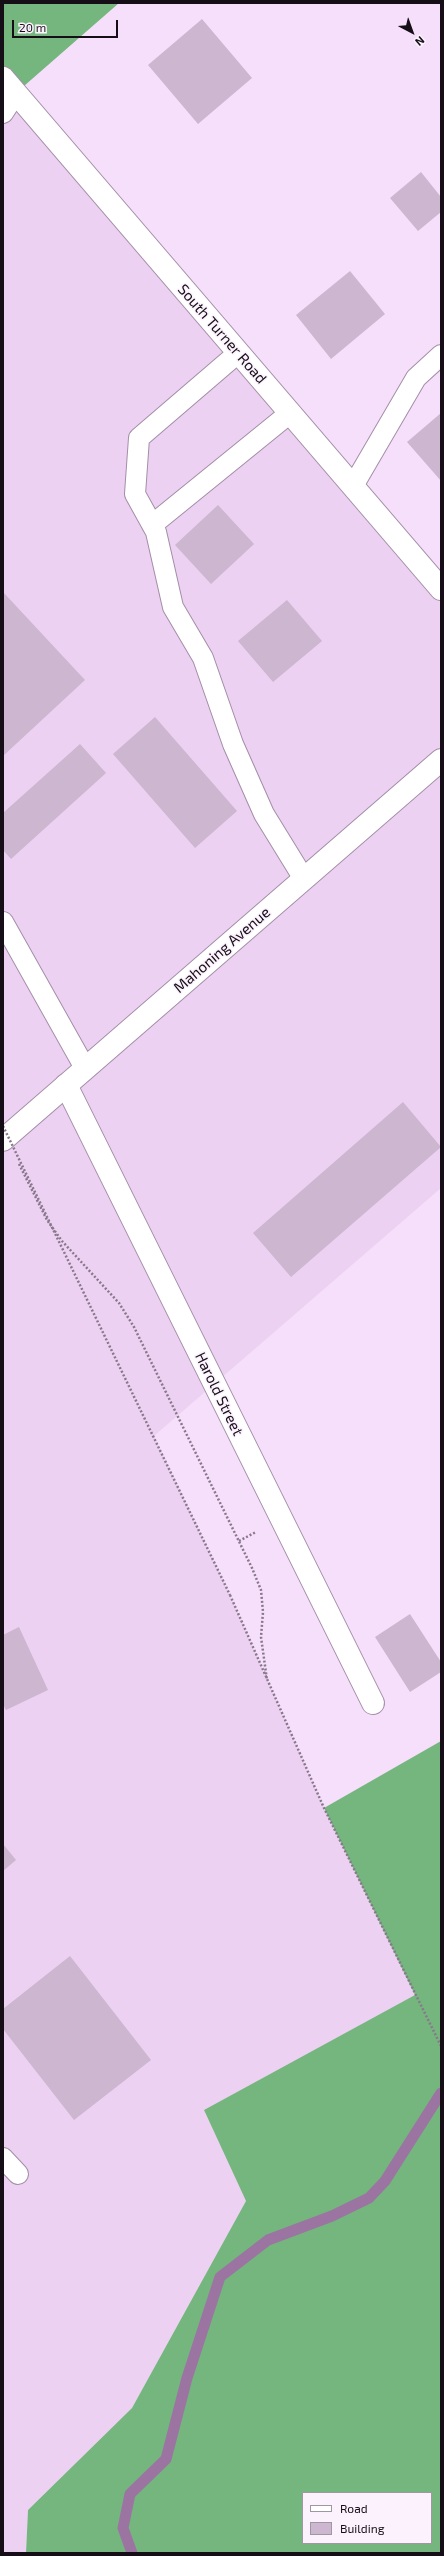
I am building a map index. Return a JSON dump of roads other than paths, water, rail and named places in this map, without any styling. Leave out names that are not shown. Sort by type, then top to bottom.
[{"type":"street","name":"South Turner Road","points":[[10,86],[441,589]]},
{"type":"street","name":"Mahoning Avenue","points":[[3,1140],[441,760]]},
{"type":"street","name":"Harold Street","points":[[66,1085],[373,1703]]},
{"type":"lane","points":[[3,113],[10,86]]},
{"type":"lane","points":[[238,353],[139,438],[135,494],[156,532],[173,607],[203,658],[233,744],[264,814],[304,879]]},
{"type":"lane","points":[[353,486],[416,378],[441,355]]},
{"type":"lane","points":[[152,525],[290,413]]},
{"type":"lane","points":[[3,922],[86,1068]]},
{"type":"lane","points":[[3,2158],[18,2174]]},
{"type":"waterway","points":[[132,2553],[123,2528],[130,2494],[166,2459],[187,2378],[220,2277],[268,2240],[332,2216],[369,2198],[385,2181],[441,2093]]}]
